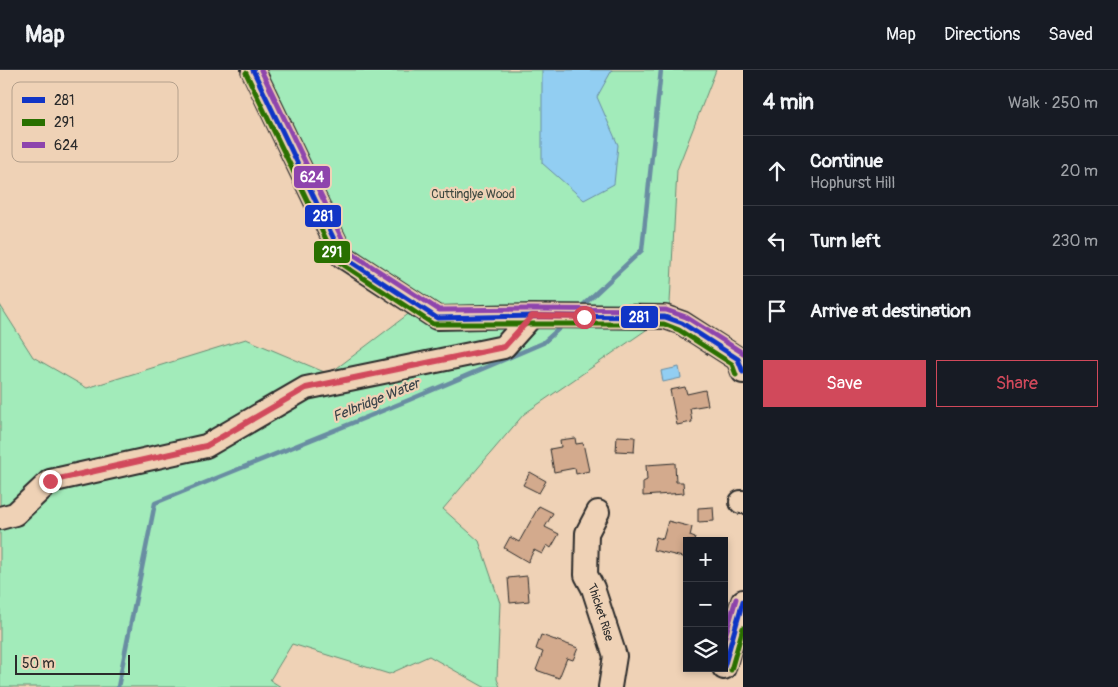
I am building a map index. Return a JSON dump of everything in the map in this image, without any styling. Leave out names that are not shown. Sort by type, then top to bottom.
[{"type":"street","points":[[253,70],[342,256],[437,318],[664,316],[682,323],[738,359],[743,372]]},
{"type":"street","points":[[0,518],[15,514],[50,481],[206,446],[306,388],[504,347],[532,316]]},
{"type":"street","name":"Thicket Rise","points":[[598,512],[587,533],[586,575],[593,588],[615,656],[610,687]]},
{"type":"street","points":[[728,654],[743,601]]},
{"type":"street","points":[[719,687],[723,672]]},
{"type":"green space","name":"Cuttinglye Wood","points":[[253,70],[716,70],[677,170],[670,303],[665,317],[524,414],[443,509],[479,541],[500,603],[497,679],[500,687],[484,687],[429,656],[389,674],[292,644],[270,680],[281,687],[0,687],[0,305],[33,357],[87,388],[246,339],[329,374],[419,306],[342,256]]},
{"type":"water","points":[[542,70],[612,70],[597,97],[618,145],[614,184],[584,200],[542,163]]},
{"type":"water","points":[[679,367],[681,378],[663,382],[661,371]]},
{"type":"building","points":[[685,387],[687,394],[705,390],[708,405],[690,408],[692,422],[677,425],[670,390]]},
{"type":"building","points":[[617,436],[635,437],[634,452],[616,451]]},
{"type":"building","points":[[575,438],[576,444],[583,443],[589,471],[576,474],[575,468],[554,472],[550,449],[561,447],[560,440]]},
{"type":"building","points":[[675,463],[676,482],[683,482],[684,493],[643,496],[643,482],[647,480],[646,465]]},
{"type":"building","points":[[530,472],[546,481],[539,493],[523,485]]},
{"type":"building","points":[[539,506],[553,513],[545,527],[559,534],[551,548],[547,545],[542,554],[534,550],[528,562],[504,548],[510,537],[519,542]]},
{"type":"building","points":[[713,507],[714,521],[698,522],[698,508]]},
{"type":"building","points":[[668,521],[692,527],[690,536],[692,537],[683,537],[683,557],[653,550],[656,537],[663,539]]},
{"type":"building","points":[[527,576],[529,601],[510,603],[508,578]]},
{"type":"building","points":[[541,635],[578,648],[573,660],[567,658],[559,678],[536,670],[543,652],[536,649]]},
{"type":"waterway","name":"Felbridge Water","points":[[580,308],[642,250],[661,70]]},
{"type":"waterway","name":"Felbridge Water","points":[[118,687],[155,503],[409,400],[543,343],[564,324]]},
{"type":"transit line","name":"281","points":[[253,70],[342,256],[437,318],[532,316],[665,317],[682,323],[738,359],[743,372]]},
{"type":"transit line","name":"624","points":[[261,70],[348,251],[439,310],[666,310],[686,317],[743,353]]},
{"type":"transit line","name":"291","points":[[246,73],[336,260],[433,324],[664,324],[679,330],[732,364],[736,375]]},
{"type":"transit line","name":"624","points":[[728,627],[736,599]]},
{"type":"transit line","name":"281","points":[[728,653],[743,601]]},
{"type":"transit line","name":"291","points":[[731,670],[743,628]]},
{"type":"route","points":[[50,481],[206,446],[306,388],[504,347],[532,316],[584,317]]}]
